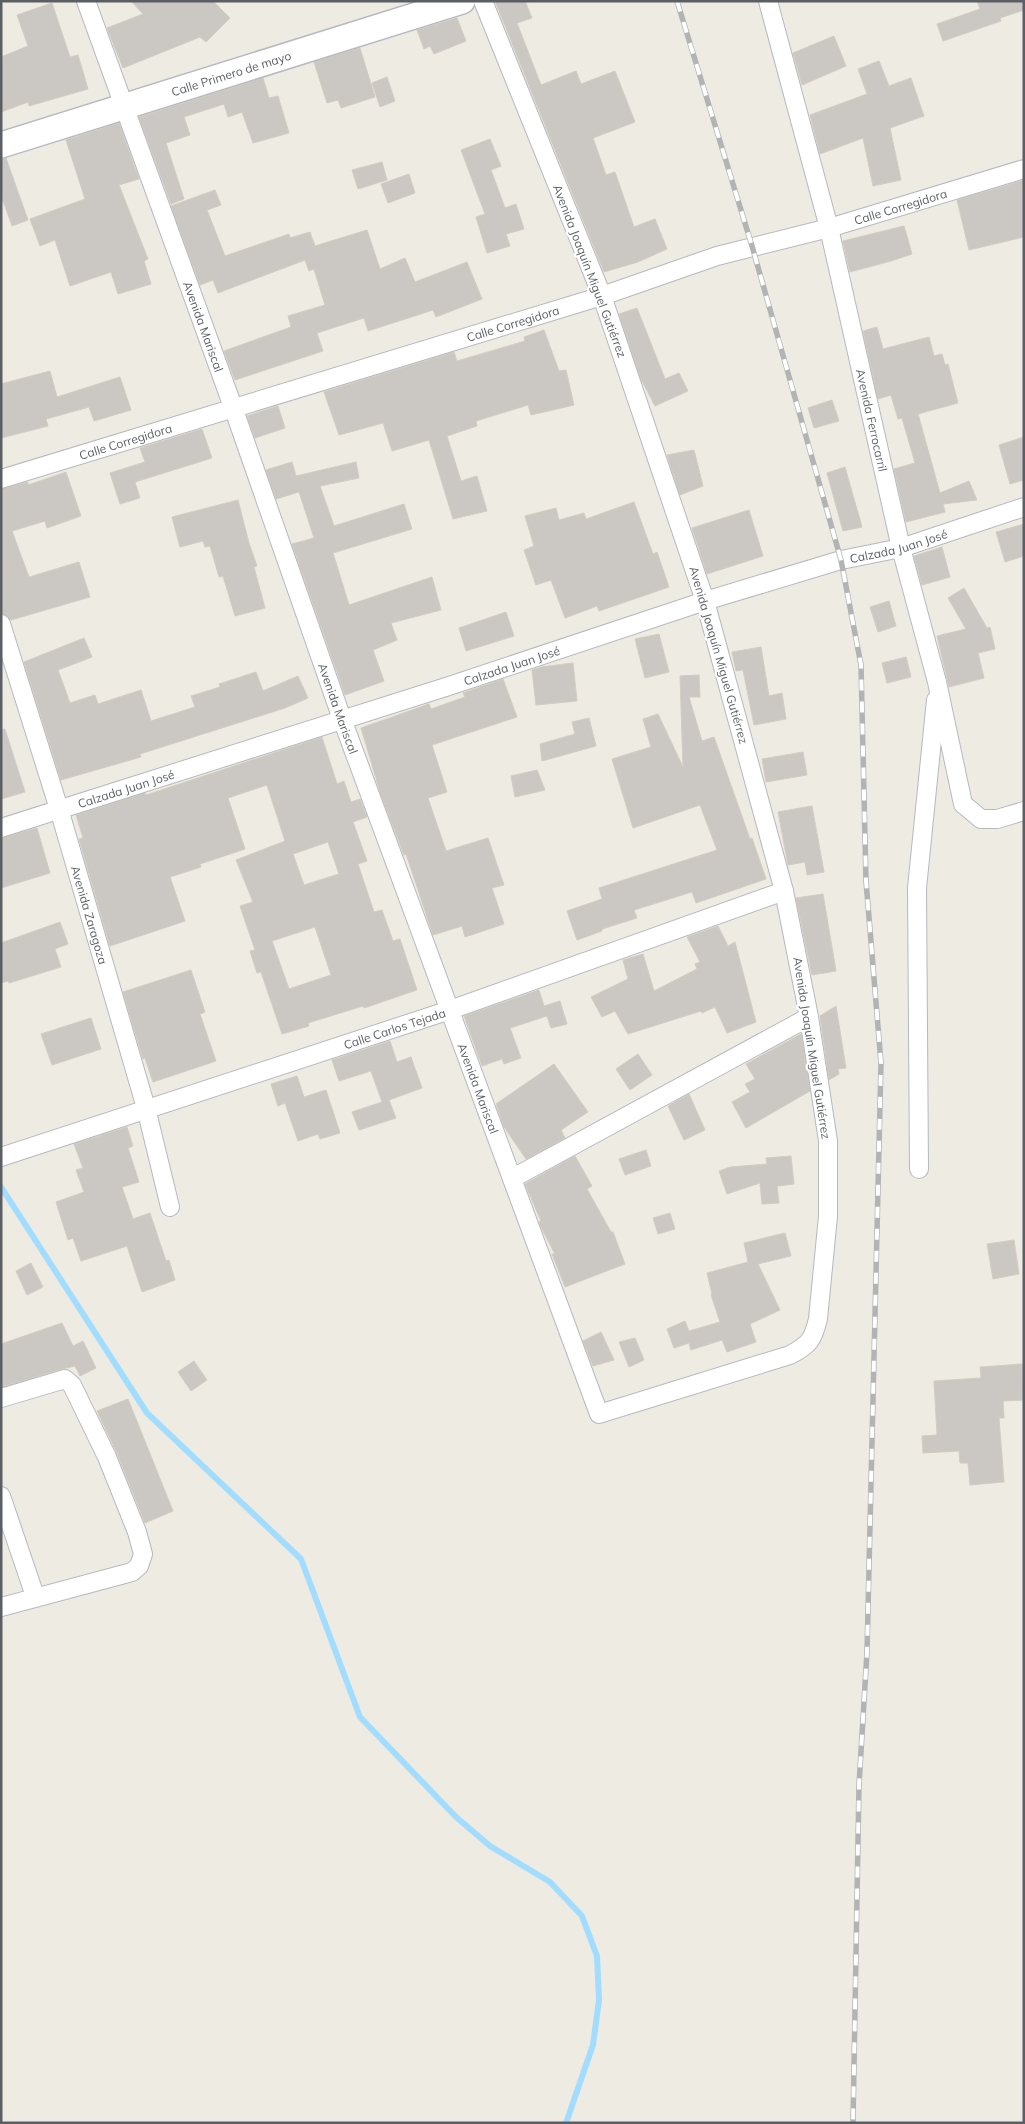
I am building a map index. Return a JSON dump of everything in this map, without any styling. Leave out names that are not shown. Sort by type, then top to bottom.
[{"type":"street","name":"Avenida Mariscal","points":[[86,1],[234,407],[342,719],[599,1414]]},
{"type":"street","name":"Calle Primero de mayo","points":[[1,145],[126,108],[462,1]]},
{"type":"street","name":"Avenida Joaquín Miguel Gutiérrez","points":[[484,1],[602,296],[705,601],[784,891],[809,1017],[828,1141],[828,1216],[818,1319],[814,1336],[806,1346],[790,1355],[599,1414]]},
{"type":"street","name":"Avenida Ferrocarril","points":[[768,1],[829,228],[901,548],[937,682],[964,804],[981,818],[997,819],[1024,811]]},
{"type":"street","name":"Calle Corregidora","points":[[1,479],[602,296],[717,256],[829,228],[1024,169]]},
{"type":"street","name":"Calzada Juan José","points":[[1,828],[705,601],[841,560],[901,548],[1024,507]]},
{"type":"street","name":"Avenida Zaragoza","points":[[1,624],[59,809],[146,1108],[170,1207]]},
{"type":"street","points":[[919,1169],[917,888],[937,682]]},
{"type":"street","name":"Calle Carlos Tejada","points":[[1,1157],[450,1010],[784,891]]},
{"type":"street","points":[[513,1178],[809,1017]]},
{"type":"street","points":[[1,1398],[65,1379],[72,1385],[107,1457],[137,1532],[143,1554],[139,1566],[132,1572],[35,1596],[1,1607]]},
{"type":"street","points":[[1,1496],[35,1596]]},
{"type":"building","points":[[131,1],[213,1],[230,18],[206,42],[200,37],[123,68],[107,28],[143,14]]},
{"type":"building","points":[[495,1],[525,1],[532,18],[517,23],[541,85],[576,71],[581,84],[615,71],[635,122],[593,138],[606,175],[615,172],[634,227],[655,219],[667,249],[638,262],[604,272]]},
{"type":"building","points":[[977,1],[1024,1],[1024,10],[1000,18],[1001,21],[943,41],[937,24],[980,9]]},
{"type":"building","points":[[52,3],[70,57],[78,55],[88,89],[29,106],[28,102],[1,112],[1,57],[28,46],[17,15]]},
{"type":"building","points":[[457,18],[466,41],[434,54],[430,46],[424,49],[417,30]]},
{"type":"building","points":[[834,36],[846,66],[802,85],[793,53]]},
{"type":"building","points":[[360,48],[375,97],[341,108],[338,100],[327,103],[314,62]]},
{"type":"building","points":[[879,61],[889,86],[911,78],[924,116],[890,128],[901,180],[873,186],[863,138],[820,154],[810,115],[867,94],[858,69]]},
{"type":"building","points":[[387,77],[395,101],[380,107],[372,83]]},
{"type":"building","points":[[263,78],[269,98],[278,96],[289,133],[253,143],[242,112],[228,117],[224,104],[184,117],[190,135],[166,143],[184,199],[171,204],[139,117]]},
{"type":"building","points":[[119,123],[139,179],[119,185],[148,259],[144,261],[151,284],[118,294],[111,272],[70,286],[55,240],[40,246],[30,219],[85,199],[66,140]]},
{"type":"building","points":[[490,139],[501,166],[491,170],[505,208],[516,204],[524,229],[506,234],[510,246],[487,253],[476,217],[485,214],[461,150]]},
{"type":"building","points":[[6,158],[28,220],[12,226],[1,195],[1,159]]},
{"type":"building","points":[[382,162],[387,180],[358,189],[352,170]]},
{"type":"building","points":[[409,174],[415,193],[388,203],[381,184]]},
{"type":"building","points":[[1024,180],[1024,237],[969,250],[957,200]]},
{"type":"building","points":[[215,190],[221,205],[207,210],[225,256],[289,234],[290,238],[310,232],[315,246],[367,230],[380,269],[405,258],[415,282],[467,262],[482,299],[436,317],[433,310],[368,331],[364,318],[317,333],[323,351],[235,380],[224,351],[291,327],[288,316],[325,305],[314,269],[309,271],[305,260],[218,293],[213,280],[200,285],[171,206]]},
{"type":"building","points":[[904,226],[912,254],[850,272],[843,241]]},
{"type":"building","points":[[637,308],[665,379],[679,373],[688,391],[655,406],[641,379],[619,314]]},
{"type":"building","points":[[877,327],[883,349],[929,337],[934,356],[942,354],[945,365],[948,364],[958,403],[918,414],[940,493],[969,481],[977,500],[943,504],[945,512],[906,522],[894,469],[915,463],[902,418],[898,419],[891,395],[878,399],[863,331]]},
{"type":"building","points":[[544,330],[559,371],[566,370],[574,405],[531,415],[528,405],[476,421],[477,426],[447,436],[461,481],[477,476],[487,511],[453,519],[429,440],[392,451],[383,423],[339,435],[324,392],[454,352],[457,361],[525,341],[524,337]]},
{"type":"building","points":[[50,371],[57,397],[120,377],[131,410],[94,421],[89,407],[46,419],[48,426],[1,438],[1,384]]},
{"type":"building","points":[[832,400],[839,421],[814,428],[808,408]]},
{"type":"building","points":[[278,406],[285,428],[255,438],[247,416]]},
{"type":"building","points":[[202,429],[212,458],[135,482],[140,498],[120,504],[110,473],[145,462],[140,448]]},
{"type":"building","points":[[1024,437],[1024,480],[1010,484],[999,445]]},
{"type":"building","points":[[694,450],[703,486],[680,495],[667,455]]},
{"type":"building","points":[[292,462],[296,476],[356,462],[359,478],[320,486],[334,526],[404,504],[412,529],[333,553],[349,605],[432,577],[441,610],[391,623],[397,640],[373,650],[384,681],[345,695],[292,544],[314,538],[299,492],[276,499],[266,470]]},
{"type":"building","points":[[845,467],[862,527],[843,531],[827,473]]},
{"type":"building","points":[[66,472],[81,516],[47,528],[45,521],[12,531],[29,577],[79,562],[90,597],[11,620],[3,614],[1,607],[1,489],[28,482],[28,485]]},
{"type":"building","points":[[238,500],[257,566],[254,567],[265,608],[235,616],[223,576],[219,577],[210,546],[205,547],[203,541],[180,547],[172,517]]},
{"type":"building","points":[[634,502],[653,554],[657,552],[669,587],[599,611],[597,606],[565,618],[551,580],[536,585],[524,550],[534,546],[525,516],[556,508],[559,520],[584,513],[586,519]]},
{"type":"building","points":[[749,510],[763,556],[707,574],[692,528]]},
{"type":"building","points":[[1024,524],[1024,556],[1005,562],[996,532]]},
{"type":"building","points":[[942,547],[950,577],[922,585],[914,556]]},
{"type":"building","points":[[964,588],[987,628],[990,627],[995,649],[978,653],[984,678],[949,687],[937,636],[966,629],[948,598]]},
{"type":"building","points":[[889,601],[896,626],[878,632],[870,607]]},
{"type":"building","points":[[506,612],[514,636],[466,651],[459,628]]},
{"type":"building","points":[[659,634],[669,672],[645,678],[635,639]]},
{"type":"building","points":[[84,638],[92,657],[58,670],[70,703],[95,695],[98,704],[141,690],[151,721],[195,707],[191,696],[220,687],[219,684],[256,672],[263,691],[298,676],[308,698],[285,708],[140,754],[141,757],[61,780],[24,662]]},
{"type":"building","points":[[761,647],[769,696],[782,693],[786,719],[754,725],[743,670],[736,671],[732,652]]},
{"type":"building","points":[[906,657],[911,677],[887,683],[882,663]]},
{"type":"building","points":[[573,663],[577,701],[536,705],[532,670]]},
{"type":"building","points":[[699,675],[700,697],[689,697],[702,741],[714,737],[766,879],[696,903],[692,892],[634,910],[637,918],[602,929],[602,931],[577,940],[567,911],[602,899],[599,888],[717,850],[700,805],[633,828],[612,759],[651,747],[643,719],[658,714],[683,767],[680,676]]},
{"type":"building","points":[[503,679],[517,717],[432,745],[447,792],[428,798],[446,851],[488,838],[504,885],[492,888],[504,924],[465,937],[462,926],[433,935],[406,854],[404,855],[380,792],[361,728],[429,704],[431,709],[465,697],[463,693]]},
{"type":"building","points":[[589,718],[596,746],[542,761],[540,744],[575,734],[572,722]]},
{"type":"building","points":[[5,729],[25,792],[1,799],[1,730]]},
{"type":"building","points":[[322,737],[337,784],[344,781],[351,802],[360,799],[367,817],[353,822],[367,861],[358,864],[374,912],[382,910],[393,941],[400,939],[417,990],[364,1008],[363,1006],[308,1023],[309,1026],[282,1034],[261,972],[257,973],[250,951],[255,950],[240,906],[253,902],[236,860],[285,841],[267,785],[228,798],[245,849],[200,864],[201,867],[170,877],[185,921],[110,946],[79,839],[83,838],[76,815],[145,793],[146,795]],"holes":[[[328,842],[339,874],[304,885],[293,854]],[[315,927],[331,975],[289,989],[272,941]]]},
{"type":"building","points":[[803,752],[807,775],[766,782],[762,759]]},
{"type":"building","points":[[537,770],[545,790],[515,797],[511,776]]},
{"type":"building","points":[[812,806],[824,872],[807,875],[805,862],[788,865],[778,812]]},
{"type":"building","points":[[37,828],[50,873],[1,888],[1,838]]},
{"type":"building","points":[[823,894],[836,971],[812,975],[796,898]]},
{"type":"building","points":[[60,922],[68,944],[55,949],[61,967],[9,983],[8,981],[1,983],[1,943]]},
{"type":"building","points":[[718,926],[728,946],[735,942],[756,1022],[727,1033],[715,1007],[702,1013],[701,1011],[628,1034],[615,1011],[602,1017],[591,997],[628,979],[623,960],[643,954],[654,991],[697,969],[695,964],[700,962],[687,937]]},
{"type":"building","points":[[191,970],[205,1012],[200,1014],[216,1061],[153,1082],[145,1058],[143,1059],[123,992]]},
{"type":"building","points":[[539,990],[544,1006],[560,1001],[567,1024],[551,1028],[547,1016],[510,1028],[521,1058],[504,1064],[502,1059],[482,1066],[464,1016]]},
{"type":"building","points":[[836,1006],[846,1068],[838,1069],[839,1074],[829,1080],[820,1016]]},
{"type":"building","points":[[91,1018],[101,1049],[52,1065],[41,1034]]},
{"type":"building","points":[[801,1034],[810,1091],[746,1128],[732,1102],[750,1092],[745,1084],[755,1079],[746,1064]]},
{"type":"building","points":[[390,1041],[397,1062],[411,1057],[422,1088],[389,1100],[396,1118],[359,1130],[352,1112],[382,1102],[371,1071],[339,1081],[332,1060]]},
{"type":"building","points":[[638,1054],[652,1075],[630,1090],[616,1069]]},
{"type":"building","points":[[554,1064],[588,1112],[561,1130],[565,1138],[526,1159],[504,1127],[496,1104]]},
{"type":"building","points":[[297,1076],[304,1097],[326,1090],[340,1133],[320,1139],[318,1134],[298,1141],[285,1103],[278,1106],[271,1084]]},
{"type":"building","points":[[689,1094],[705,1130],[684,1140],[668,1106]]},
{"type":"building","points":[[127,1127],[133,1146],[128,1148],[139,1182],[122,1187],[133,1219],[150,1213],[166,1261],[169,1260],[175,1280],[142,1292],[127,1246],[81,1261],[73,1238],[68,1240],[56,1202],[84,1192],[76,1170],[83,1168],[74,1144]]},
{"type":"building","points":[[646,1150],[651,1166],[625,1175],[619,1159]]},
{"type":"building","points":[[575,1156],[592,1186],[587,1189],[611,1232],[613,1232],[625,1264],[565,1287],[552,1254],[555,1254],[539,1222],[541,1221],[525,1184]]},
{"type":"building","points":[[791,1156],[794,1184],[777,1186],[779,1203],[762,1204],[760,1183],[727,1194],[719,1171],[730,1167],[767,1164],[766,1158]]},
{"type":"building","points":[[670,1213],[675,1229],[658,1234],[653,1218]]},
{"type":"building","points":[[785,1233],[791,1256],[758,1264],[780,1310],[750,1324],[756,1342],[727,1352],[722,1340],[691,1350],[689,1343],[674,1348],[667,1329],[685,1321],[689,1331],[720,1322],[711,1295],[707,1273],[748,1262],[744,1243]]},
{"type":"building","points":[[1014,1240],[1019,1274],[993,1279],[987,1244]]},
{"type":"building","points":[[31,1263],[43,1287],[27,1295],[16,1271]]},
{"type":"building","points":[[62,1323],[73,1346],[83,1341],[96,1368],[80,1376],[75,1366],[1,1387],[1,1344]]},
{"type":"building","points":[[601,1332],[614,1360],[593,1366],[583,1341]]},
{"type":"building","points":[[635,1338],[644,1360],[629,1367],[619,1342]]},
{"type":"building","points":[[194,1361],[207,1380],[191,1391],[178,1372]]},
{"type":"building","points":[[1022,1364],[1024,1400],[1003,1401],[1004,1418],[999,1418],[1004,1482],[970,1485],[968,1463],[960,1463],[959,1451],[923,1453],[922,1436],[937,1435],[934,1381],[981,1378],[980,1367]]},
{"type":"building","points":[[128,1399],[173,1511],[145,1523],[117,1453],[97,1411]]},
{"type":"waterway","points":[[1,1187],[147,1413],[301,1559],[360,1717],[456,1817],[490,1846],[550,1882],[582,1916],[597,1956],[599,2000],[593,2045],[566,2123]]},
{"type":"railway","points":[[677,1],[752,246],[841,560],[861,665],[866,881],[881,1063],[867,1652],[859,1785],[853,2123]]}]
